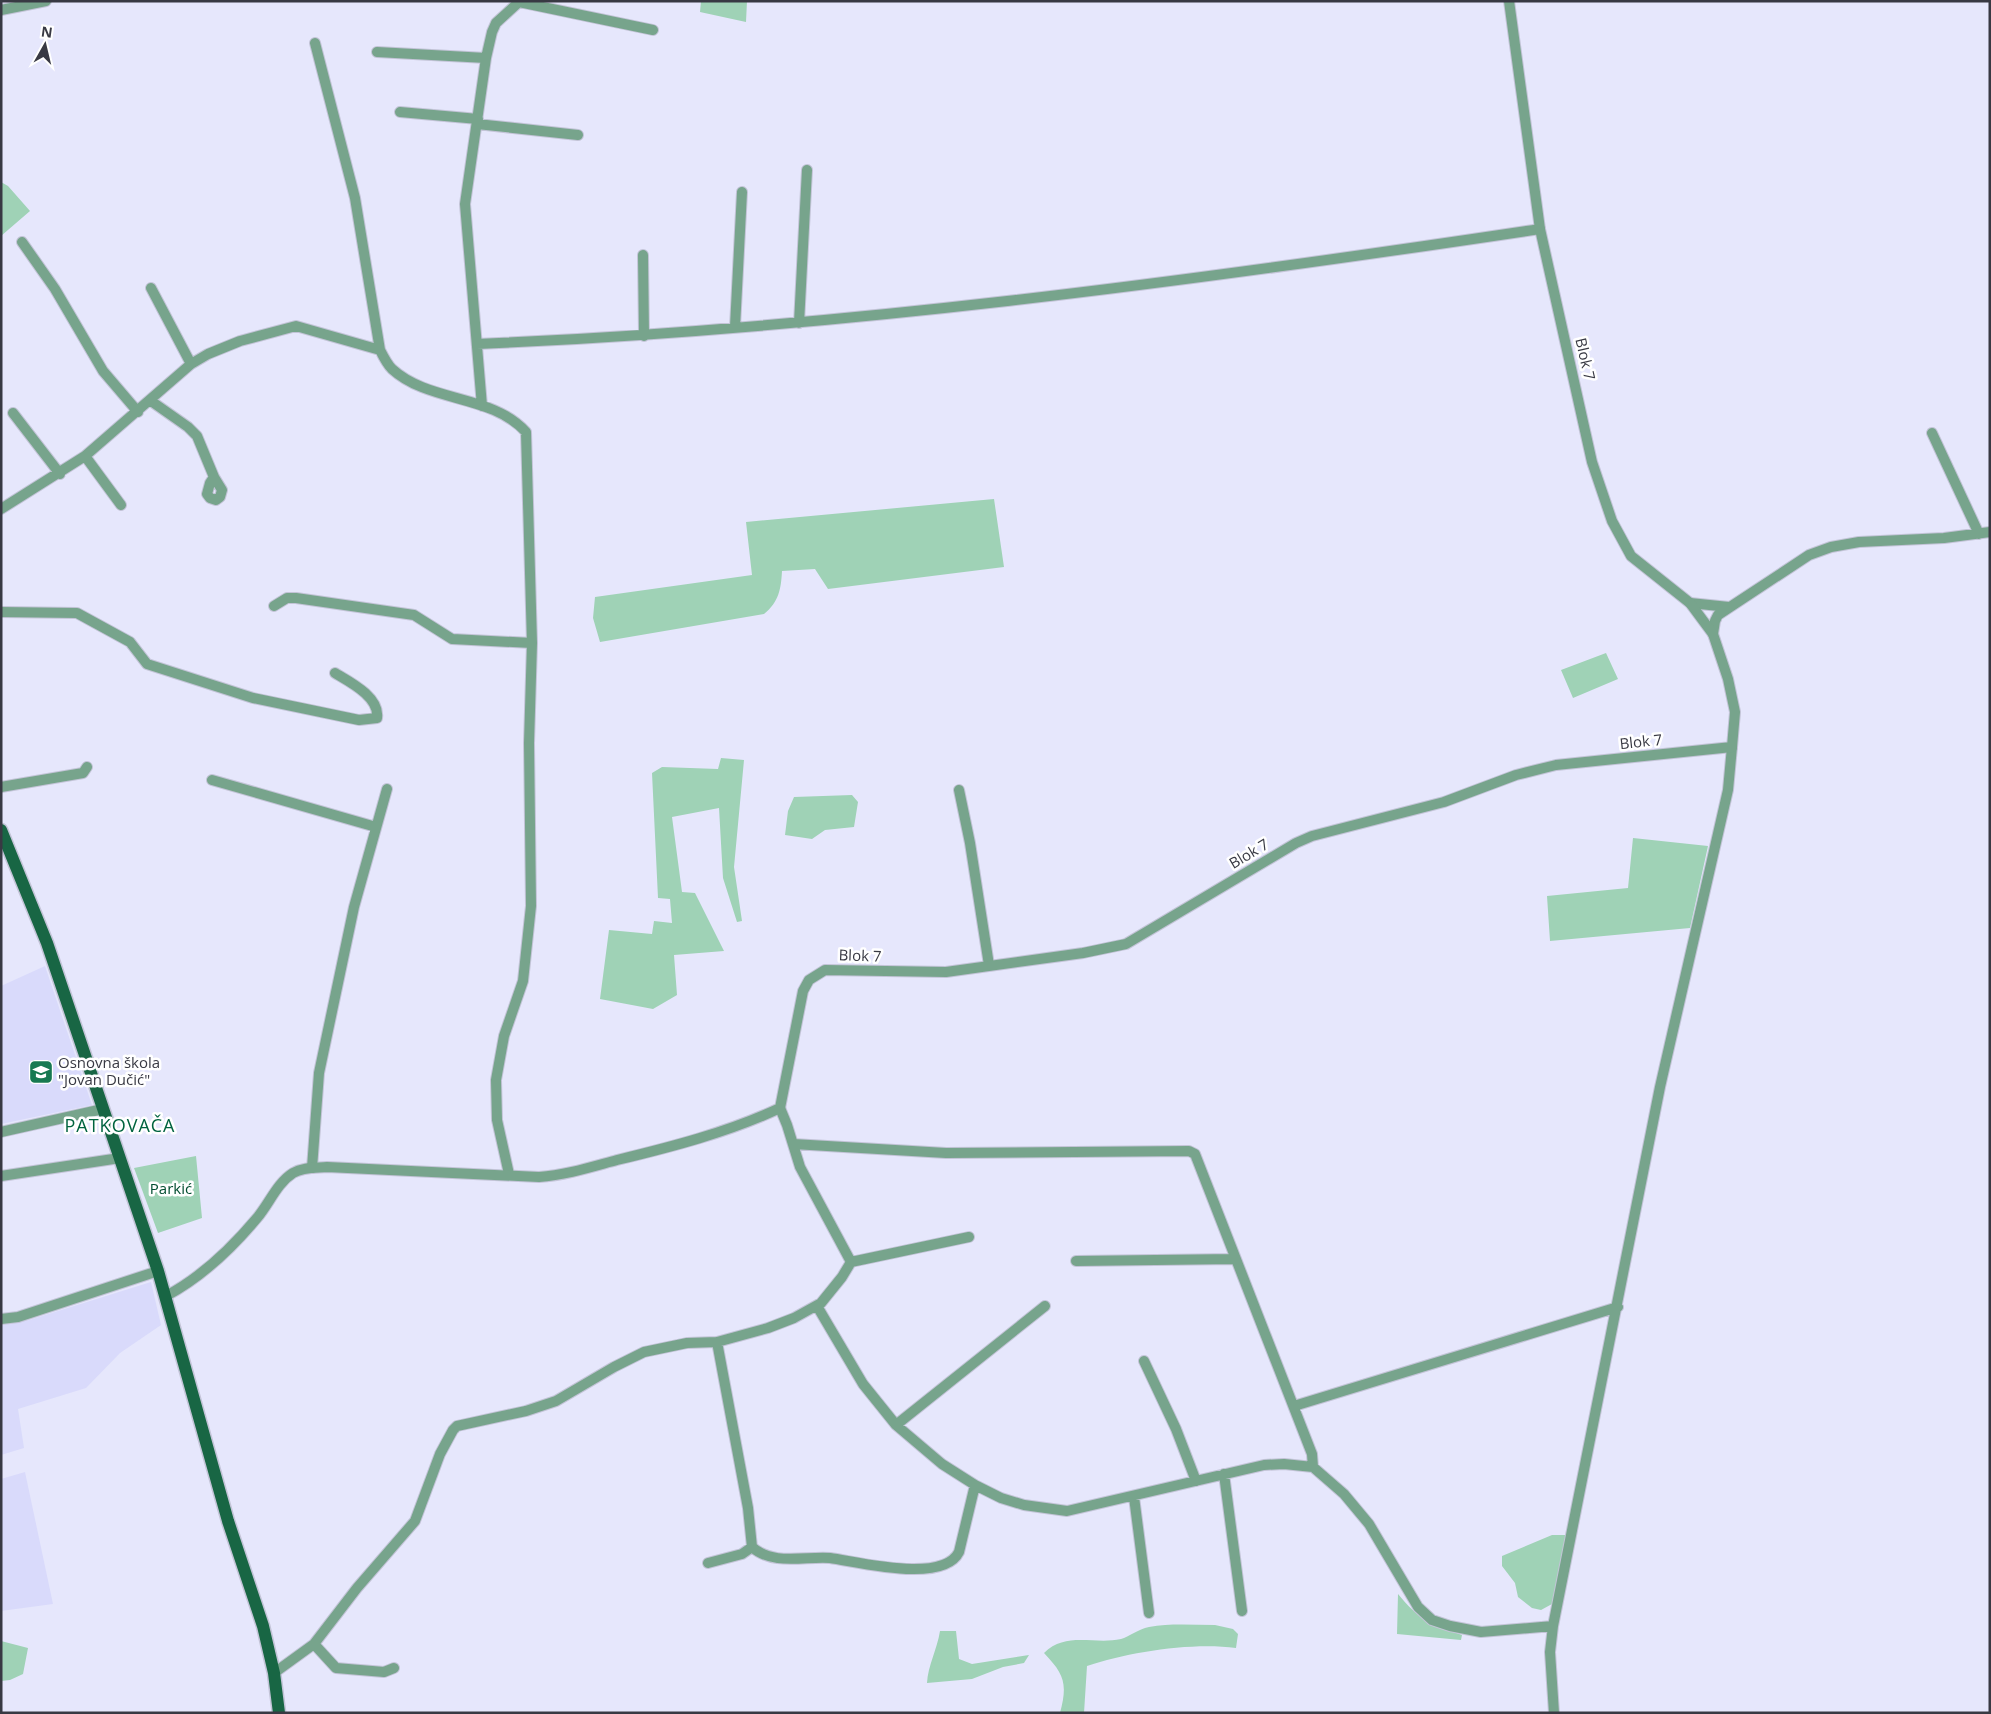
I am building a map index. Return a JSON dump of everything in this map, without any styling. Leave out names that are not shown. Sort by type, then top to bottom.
[{"type":"main road","points":[[1,830],[47,943],[166,1296],[228,1521],[263,1626],[274,1673],[279,1713]]},
{"type":"street","name":"Blok 7","points":[[780,1108],[803,991],[808,980],[825,970],[946,972],[1083,953],[1126,944],[1304,839],[1327,831],[1444,802],[1537,768],[1732,747],[1735,712],[1728,679],[1713,634],[1690,602],[1631,556],[1612,522],[1592,462],[1540,229],[1509,1]]},
{"type":"street","points":[[1,10],[40,2]]},
{"type":"street","points":[[482,406],[465,204],[486,58],[496,23],[520,2],[653,30]]},
{"type":"street","points":[[315,43],[355,198],[380,350],[391,368],[411,382],[482,406],[517,422],[526,432],[532,643],[529,743],[531,906],[523,981],[504,1036],[496,1080],[497,1120],[509,1174]]},
{"type":"street","points":[[377,52],[486,58]]},
{"type":"street","points":[[400,112],[578,135]]},
{"type":"street","points":[[799,323],[807,170]]},
{"type":"street","points":[[735,327],[742,192]]},
{"type":"street","points":[[477,344],[644,336],[911,313],[1235,273],[1540,229]]},
{"type":"street","points":[[22,242],[55,289],[103,371],[138,412]]},
{"type":"street","points":[[643,255],[644,336]]},
{"type":"street","points":[[151,288],[191,364]]},
{"type":"street","points":[[1,509],[60,474],[85,456],[151,401],[191,364],[208,354],[240,341],[296,326],[380,350]]},
{"type":"street","points":[[151,401],[188,427],[197,436],[214,477]]},
{"type":"street","points":[[13,413],[60,474]]},
{"type":"street","points":[[1932,433],[1978,534]]},
{"type":"street","points":[[85,456],[121,505]]},
{"type":"street","points":[[1713,634],[1718,615],[1810,555],[1831,547],[1859,542],[1944,538],[1990,532]]},
{"type":"street","points":[[274,606],[287,598],[296,598],[414,615],[444,636],[452,639],[532,643]]},
{"type":"street","points":[[1690,602],[1729,607]]},
{"type":"street","points":[[1,612],[54,611],[77,613],[130,642],[147,664],[253,698],[359,720],[377,718],[378,711],[373,701],[334,672]]},
{"type":"street","points":[[1554,1713],[1550,1652],[1553,1626],[1618,1307],[1660,1088],[1728,790],[1732,747]]},
{"type":"street","points":[[1,786],[83,773],[87,767]]},
{"type":"street","points":[[212,780],[376,827]]},
{"type":"street","points":[[312,1168],[319,1073],[354,907],[387,789]]},
{"type":"street","points":[[959,790],[970,843],[989,966]]},
{"type":"street","points":[[166,1296],[188,1284],[209,1268],[257,1218],[291,1174],[299,1170],[312,1168],[509,1174],[539,1177],[560,1175],[662,1149],[763,1116],[780,1108],[800,1168],[850,1262]]},
{"type":"street","points":[[1,1132],[103,1109]]},
{"type":"street","points":[[793,1144],[946,1153],[1190,1151],[1196,1154],[1312,1454],[1313,1467]]},
{"type":"street","points":[[1,1176],[120,1158]]},
{"type":"street","points":[[850,1262],[969,1237]]},
{"type":"street","points":[[1076,1261],[1235,1259]]},
{"type":"street","points":[[274,1673],[314,1644],[357,1588],[415,1521],[440,1454],[457,1426],[526,1411],[556,1401],[644,1352],[687,1343],[717,1342],[768,1328],[817,1306],[842,1277],[850,1262]]},
{"type":"street","points":[[1,1320],[18,1317],[158,1271]]},
{"type":"street","points":[[817,1306],[864,1384],[896,1425],[942,1464],[975,1485],[1001,1498],[1024,1505],[1067,1511],[1134,1497],[1264,1465],[1284,1464],[1313,1467],[1344,1494],[1369,1524],[1418,1607],[1432,1620],[1450,1626],[1481,1632],[1553,1626]]},
{"type":"street","points":[[896,1425],[1046,1306]]},
{"type":"street","points":[[1294,1406],[1618,1307]]},
{"type":"street","points":[[717,1342],[748,1508],[752,1548],[760,1554],[770,1558],[830,1558],[888,1568],[933,1567],[946,1564],[955,1559],[959,1552],[975,1485]]},
{"type":"street","points":[[1144,1361],[1176,1429],[1196,1481]]},
{"type":"street","points":[[1224,1474],[1242,1611]]},
{"type":"street","points":[[1134,1497],[1149,1612]]},
{"type":"street","points":[[708,1562],[742,1554],[752,1548]]},
{"type":"street","points":[[314,1644],[336,1668],[384,1672],[394,1668]]},
{"type":"shaded area","name":"Osnovna škola \"Jovan Dučić\"","points":[[45,966],[92,1105],[1,1124],[1,986]]},
{"type":"shaded area","points":[[151,1282],[161,1325],[120,1353],[86,1388],[18,1409],[24,1448],[1,1455],[1,1325],[29,1320]]},
{"type":"shaded area","points":[[25,1472],[53,1604],[1,1611],[1,1479]]},
{"type":"green space","points":[[701,1],[747,1],[746,22],[700,12]]},
{"type":"green space","points":[[1,182],[8,186],[30,211],[1,236]]},
{"type":"green space","points":[[994,499],[1004,567],[828,589],[815,569],[782,571],[781,584],[776,600],[764,614],[600,642],[593,618],[595,597],[752,575],[746,522]]},
{"type":"green space","points":[[1606,653],[1618,679],[1573,698],[1561,670]]},
{"type":"green space","points":[[721,758],[744,760],[734,867],[742,921],[737,922],[723,878],[719,808],[672,817],[682,892],[695,893],[724,951],[674,955],[677,995],[653,1009],[600,999],[609,930],[652,934],[654,921],[672,923],[670,899],[658,898],[652,773],[662,767],[718,769]]},
{"type":"green space","points":[[852,795],[858,802],[854,827],[825,830],[812,839],[785,835],[788,811],[794,797]]},
{"type":"green space","points":[[1633,838],[1708,846],[1690,928],[1550,941],[1547,896],[1628,888]]},
{"type":"green space","name":"Parkić","points":[[196,1156],[202,1218],[158,1233],[134,1168]]},
{"type":"green space","points":[[1552,1535],[1566,1535],[1552,1604],[1541,1610],[1532,1608],[1518,1597],[1515,1583],[1502,1566],[1502,1556]]},
{"type":"green space","points":[[1398,1594],[1413,1610],[1426,1620],[1462,1635],[1461,1640],[1397,1634]]},
{"type":"green space","points":[[1215,1625],[1233,1629],[1238,1634],[1236,1648],[1219,1646],[1181,1647],[1122,1656],[1087,1666],[1084,1713],[1060,1713],[1064,1686],[1060,1673],[1044,1653],[1053,1646],[1071,1640],[1121,1639],[1145,1628],[1157,1626]]},
{"type":"green space","points":[[940,1631],[956,1631],[959,1659],[972,1664],[1029,1655],[1024,1663],[1003,1667],[972,1679],[927,1683]]},
{"type":"green space","points":[[1,1641],[28,1648],[23,1674],[10,1680],[1,1681]]},
{"type":"place","name":"Osnovna škola \"Jovan Dučić\"","points":[[41,1072]]},
{"type":"district","name":"PATKOVAČA","points":[[120,1126]]}]
